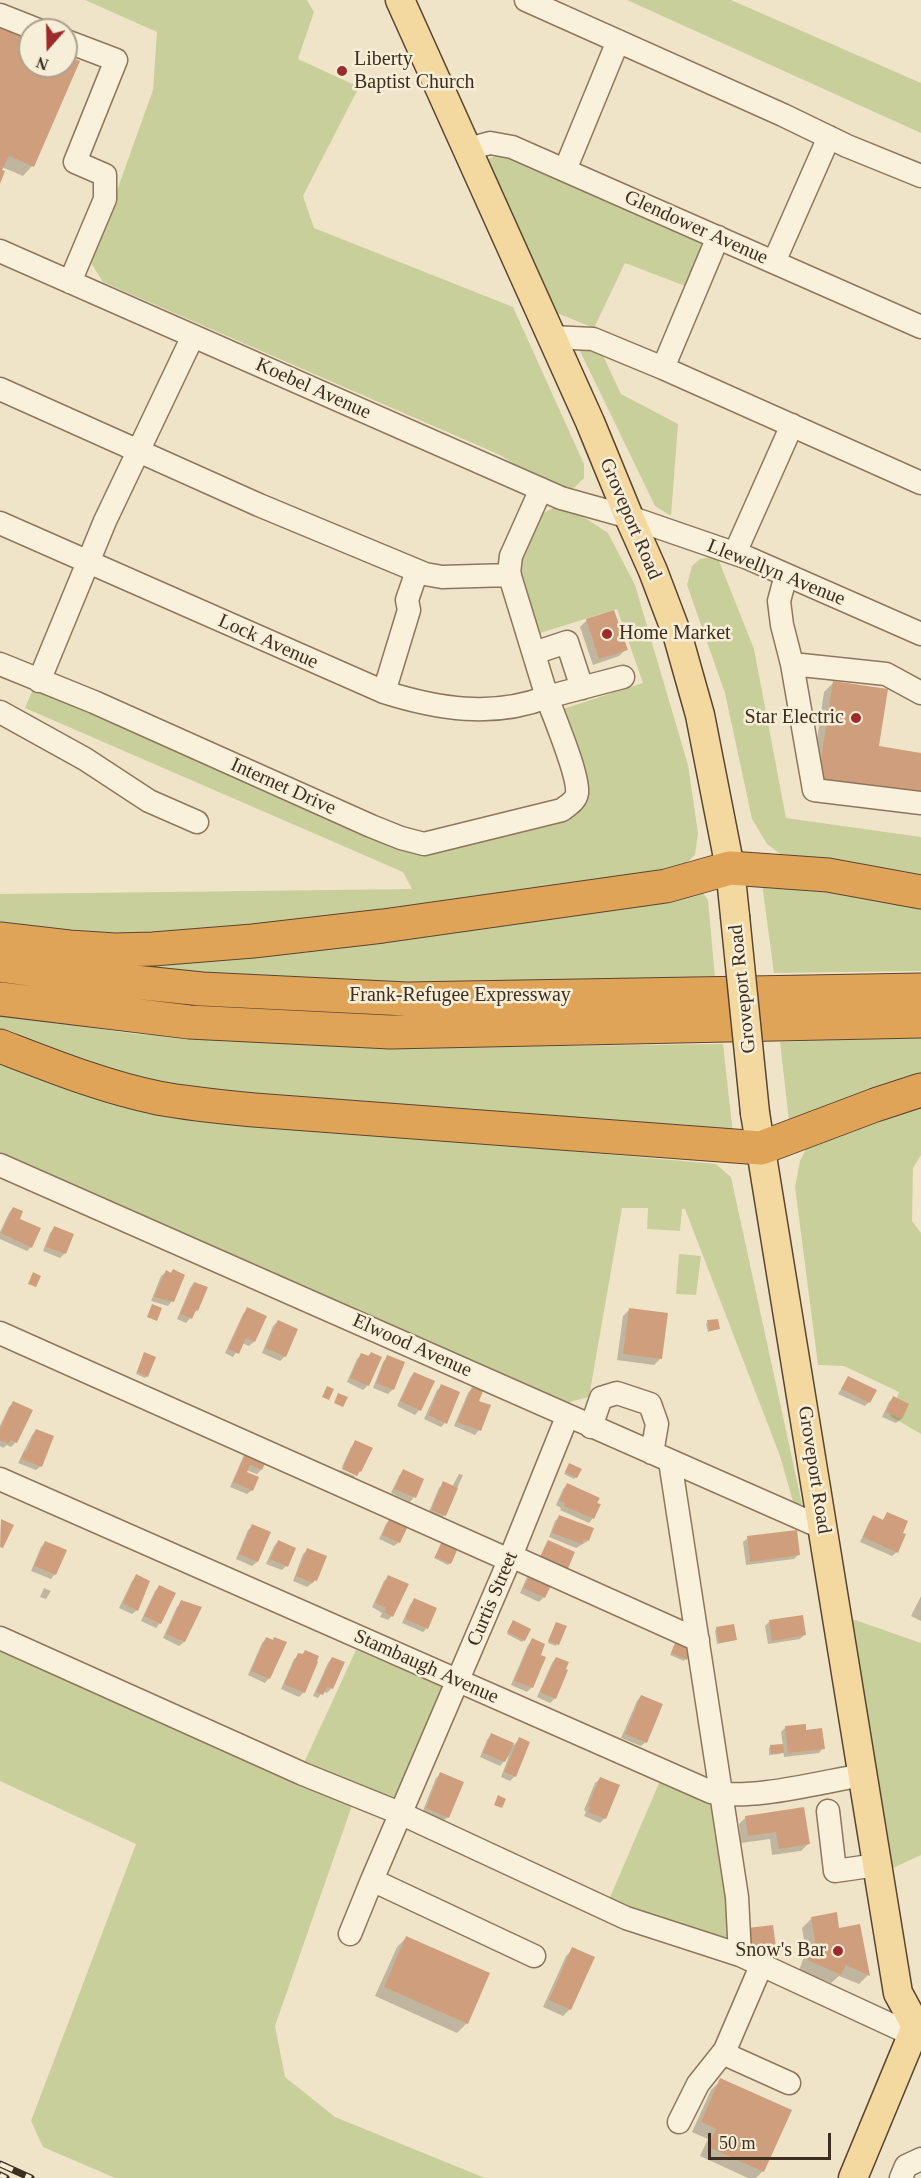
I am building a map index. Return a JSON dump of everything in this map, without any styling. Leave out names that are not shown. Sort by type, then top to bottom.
[{"type":"highway","points":[[0,939],[114,950],[253,941],[384,926],[666,886],[730,868],[828,875],[921,892]]},
{"type":"highway","name":"Frank-Refugee Expressway","points":[[0,965],[202,989],[407,999],[921,990]]},
{"type":"highway","name":"Frank-Refugee Expressway","points":[[0,999],[189,1022],[390,1032],[921,1021]]},
{"type":"highway","points":[[0,1046],[124,1090],[158,1098],[208,1105],[761,1148],[921,1090]]},
{"type":"main road","name":"Groveport Road","points":[[400,0],[590,422],[629,518],[654,571],[678,637],[700,715],[730,868],[755,1113],[898,1993],[918,2026]]},
{"type":"main road","points":[[853,2178],[918,2026]]},
{"type":"street","points":[[526,0],[829,137],[921,176]]},
{"type":"street","points":[[0,15],[18,22]]},
{"type":"street","points":[[565,170],[618,41]]},
{"type":"street","points":[[70,282],[105,199],[105,175],[75,162],[116,60],[78,46]]},
{"type":"street","points":[[774,262],[829,137]]},
{"type":"street","name":"Glendower Avenue","points":[[468,149],[490,143],[501,144],[921,327]]},
{"type":"street","points":[[663,368],[718,237]]},
{"type":"street","name":"Koebel Avenue","points":[[0,251],[561,498],[629,518]]},
{"type":"street","points":[[39,681],[105,521],[140,452],[193,336]]},
{"type":"street","points":[[551,337],[593,339],[921,483]]},
{"type":"street","points":[[0,390],[259,505],[417,571],[442,577],[510,575]]},
{"type":"street","points":[[735,554],[792,425]]},
{"type":"street","points":[[541,489],[511,556],[510,575],[547,698]]},
{"type":"street","name":"Llewellyn Avenue","points":[[629,518],[735,554],[921,634]]},
{"type":"street","name":"Lock Avenue","points":[[0,523],[384,692],[440,707],[469,710],[522,706],[623,677]]},
{"type":"street","points":[[384,692],[409,610],[407,600],[417,571]]},
{"type":"street","points":[[786,575],[779,601],[782,625],[792,664],[814,790],[921,803]]},
{"type":"street","points":[[534,653],[567,642],[582,688]]},
{"type":"street","name":"Internet Drive","points":[[0,664],[94,702],[370,826],[424,844],[562,810],[573,802],[577,794],[576,778],[547,698]]},
{"type":"street","points":[[792,664],[886,675],[921,693]]},
{"type":"street","points":[[0,712],[85,759],[149,801],[197,822]]},
{"type":"street","name":"Elwood Avenue","points":[[0,1165],[823,1528]]},
{"type":"street","points":[[0,1333],[698,1640]]},
{"type":"street","points":[[591,1427],[602,1398],[617,1394],[650,1404],[657,1424],[661,1457],[698,1640],[723,1795],[737,1897],[740,1955]]},
{"type":"street","name":"Curtis Street","points":[[350,1934],[510,1558],[567,1417]]},
{"type":"street","name":"Stambaugh Avenue","points":[[0,1479],[687,1782],[723,1795],[754,1794],[863,1775]]},
{"type":"street","points":[[0,1638],[303,1774],[402,1814],[626,1918],[740,1955],[761,1966],[918,2026]]},
{"type":"street","points":[[828,1811],[835,1871],[877,1865]]},
{"type":"street","points":[[372,1880],[534,1956]]},
{"type":"street","points":[[679,2122],[698,2084],[725,2050],[761,1966]]},
{"type":"street","points":[[725,2050],[729,2056],[789,2083]]},
{"type":"street","points":[[901,2178],[906,2166],[921,2159]]},
{"type":"green space","points":[[85,0],[307,0],[314,12],[298,59],[359,87],[303,196],[314,228],[513,307],[584,464],[584,478],[574,488],[554,486],[544,482],[500,455],[103,282],[91,263],[153,90],[157,32]]},
{"type":"green space","points":[[627,0],[731,0],[921,83],[921,133]]},
{"type":"green space","points":[[504,154],[707,242],[688,287],[625,263],[594,328],[557,313],[487,159]]},
{"type":"green space","points":[[587,344],[598,345],[621,394],[678,424],[671,516],[655,506],[580,351]]},
{"type":"green space","points":[[556,507],[585,518],[608,533],[635,585],[688,765],[698,833],[695,855],[670,878],[154,939],[0,929],[0,894],[412,889],[403,872],[25,708],[34,687],[390,843],[575,812],[587,801],[560,710],[643,683],[617,609],[537,634],[519,570],[519,552],[536,516]]},
{"type":"green space","points":[[717,556],[754,649],[786,818],[921,837],[921,880],[783,856],[767,844],[752,819],[725,693],[687,585],[692,566],[700,559]]},
{"type":"green space","points":[[762,884],[847,892],[921,905],[921,971],[774,973]]},
{"type":"green space","points":[[703,893],[708,900],[715,977],[349,981],[243,976],[84,960],[534,917]]},
{"type":"green space","points":[[0,1014],[135,1034],[401,1048],[723,1044],[733,1134],[170,1090],[0,1037]]},
{"type":"green space","points":[[921,1037],[921,1082],[789,1121],[780,1042]]},
{"type":"green space","points":[[0,1061],[346,1131],[716,1164],[731,1177],[802,1504],[794,1505],[780,1456],[685,1209],[682,1209],[680,1231],[647,1229],[648,1208],[622,1208],[589,1397],[557,1405],[0,1158]]},
{"type":"green space","points":[[921,1104],[921,1155],[913,1168],[912,1221],[921,1233],[921,1434],[890,1416],[899,1392],[844,1366],[818,1365],[795,1187],[800,1161],[808,1145]]},
{"type":"green space","points":[[679,1254],[701,1256],[696,1295],[676,1294]]},
{"type":"green space","points":[[852,1619],[921,1643],[921,1855],[893,1868]]},
{"type":"green space","points":[[0,1642],[302,1767],[356,1650],[445,1688],[389,1811],[355,1797],[275,2026],[285,2077],[335,2117],[485,2178],[115,2178],[43,2147],[31,2121],[136,1844],[0,1781]]},
{"type":"green space","points":[[660,1781],[714,1802],[740,1956],[608,1902]]},
{"type":"building","points":[[0,28],[18,35],[18,78],[73,78],[34,167],[9,156],[2,170],[5,171],[0,184]]},
{"type":"building","name":"Home Market","points":[[614,610],[628,650],[599,659],[586,619]]},
{"type":"building","name":"Star Electric","points":[[833,681],[888,689],[879,746],[921,753],[921,794],[818,778]]},
{"type":"building","points":[[13,1207],[23,1211],[20,1219],[41,1228],[32,1248],[1,1233]]},
{"type":"building","points":[[54,1226],[74,1234],[66,1254],[46,1247]]},
{"type":"building","points":[[173,1269],[185,1275],[174,1302],[154,1297],[166,1270],[171,1273]]},
{"type":"building","points":[[33,1272],[41,1276],[36,1287],[28,1284]]},
{"type":"building","points":[[194,1282],[208,1287],[192,1319],[180,1314]]},
{"type":"building","points":[[152,1304],[162,1308],[157,1321],[147,1317]]},
{"type":"building","points":[[247,1307],[267,1316],[255,1342],[246,1338],[239,1354],[228,1349]]},
{"type":"building","points":[[629,1308],[668,1313],[662,1359],[623,1354]]},
{"type":"building","points":[[718,1319],[720,1329],[709,1331],[707,1320]]},
{"type":"building","points":[[278,1320],[298,1329],[286,1357],[265,1348]]},
{"type":"building","points":[[144,1352],[156,1357],[148,1377],[137,1372]]},
{"type":"building","points":[[371,1352],[382,1357],[369,1386],[350,1378],[361,1353],[369,1356]]},
{"type":"building","points":[[387,1355],[405,1362],[394,1390],[376,1383]]},
{"type":"building","points":[[414,1372],[435,1381],[421,1411],[400,1401]]},
{"type":"building","points":[[848,1376],[877,1390],[870,1403],[841,1389]]},
{"type":"building","points":[[441,1384],[460,1392],[447,1424],[428,1415]]},
{"type":"building","points":[[327,1386],[334,1389],[329,1400],[322,1397]]},
{"type":"building","points":[[472,1387],[483,1391],[479,1401],[491,1405],[481,1431],[457,1422]]},
{"type":"building","points":[[338,1393],[348,1397],[343,1407],[334,1403]]},
{"type":"building","points":[[893,1396],[909,1404],[902,1419],[886,1412]]},
{"type":"building","points":[[13,1401],[33,1410],[17,1443],[11,1440],[9,1444],[0,1440],[0,1428]]},
{"type":"building","points":[[36,1429],[54,1436],[42,1467],[21,1459]]},
{"type":"building","points":[[355,1440],[373,1448],[357,1476],[342,1469]]},
{"type":"building","points":[[248,1448],[268,1457],[262,1470],[250,1465],[247,1472],[259,1477],[253,1491],[233,1482]]},
{"type":"building","points":[[569,1463],[582,1469],[577,1478],[565,1472]]},
{"type":"building","points":[[403,1469],[424,1479],[416,1498],[394,1489]]},
{"type":"building","points":[[443,1481],[458,1488],[446,1516],[431,1510]]},
{"type":"building","points":[[567,1483],[600,1498],[597,1503],[601,1504],[594,1519],[564,1506],[565,1503],[559,1501]]},
{"type":"building","points":[[887,1512],[908,1521],[903,1533],[906,1534],[898,1553],[863,1537],[873,1515],[883,1520]]},
{"type":"building","points":[[559,1515],[594,1528],[589,1541],[584,1539],[582,1544],[552,1533]]},
{"type":"building","points":[[390,1517],[408,1526],[400,1543],[382,1535]]},
{"type":"building","points":[[1,1519],[14,1525],[3,1548],[0,1547]]},
{"type":"building","points":[[252,1524],[271,1532],[258,1562],[239,1554]]},
{"type":"building","points":[[797,1530],[800,1555],[750,1562],[747,1536]]},
{"type":"building","points":[[278,1540],[296,1548],[288,1567],[270,1559]]},
{"type":"building","points":[[548,1540],[575,1552],[566,1573],[538,1561]]},
{"type":"building","points":[[45,1541],[67,1550],[56,1575],[34,1566]]},
{"type":"building","points":[[442,1541],[458,1548],[451,1564],[435,1557]]},
{"type":"building","points":[[307,1548],[327,1556],[317,1581],[314,1580],[313,1583],[296,1576]]},
{"type":"building","points":[[531,1571],[553,1581],[545,1598],[524,1588]]},
{"type":"building","points":[[136,1574],[150,1581],[138,1611],[123,1603]]},
{"type":"building","points":[[388,1575],[409,1584],[393,1617],[384,1612],[386,1608],[375,1603]]},
{"type":"building","points":[[159,1585],[176,1593],[161,1624],[144,1616]]},
{"type":"building","points":[[414,1598],[437,1608],[428,1629],[405,1619]]},
{"type":"building","points":[[181,1600],[202,1607],[185,1642],[166,1634]]},
{"type":"building","points":[[803,1615],[806,1635],[772,1641],[769,1620]]},
{"type":"building","points":[[513,1620],[531,1629],[525,1641],[507,1632]]},
{"type":"building","points":[[556,1622],[567,1626],[559,1645],[548,1641]]},
{"type":"building","points":[[734,1624],[737,1640],[719,1643],[716,1627]]},
{"type":"building","points":[[266,1637],[273,1640],[274,1637],[287,1642],[270,1679],[251,1671]]},
{"type":"building","points":[[532,1638],[545,1644],[541,1655],[546,1657],[533,1688],[514,1681]]},
{"type":"building","points":[[677,1638],[693,1645],[687,1660],[671,1653]]},
{"type":"building","points":[[305,1650],[319,1656],[305,1693],[284,1684],[298,1653],[303,1654]]},
{"type":"building","points":[[332,1657],[345,1662],[333,1689],[327,1687],[323,1695],[316,1692]]},
{"type":"building","points":[[556,1657],[569,1662],[556,1699],[540,1692]]},
{"type":"building","points":[[641,1695],[663,1704],[647,1743],[625,1734]]},
{"type":"building","points":[[806,1724],[806,1730],[822,1728],[825,1749],[788,1753],[785,1726]]},
{"type":"building","points":[[491,1733],[514,1743],[505,1762],[483,1753]]},
{"type":"building","points":[[519,1737],[530,1742],[516,1777],[504,1772]]},
{"type":"building","points":[[783,1744],[784,1753],[771,1754],[770,1745]]},
{"type":"building","points":[[440,1772],[464,1782],[449,1818],[426,1808]]},
{"type":"building","points":[[600,1777],[620,1785],[606,1819],[588,1812],[590,1807],[588,1806]]},
{"type":"building","points":[[498,1795],[506,1799],[502,1808],[494,1805]]},
{"type":"building","points":[[804,1807],[810,1844],[779,1849],[776,1832],[748,1836],[745,1816]]},
{"type":"building","name":"Snow's Bar","points":[[837,1912],[839,1928],[860,1924],[870,1976],[846,1965],[841,1975],[807,1960],[815,1941],[811,1917]]},
{"type":"building","points":[[773,1925],[778,1962],[752,1955],[748,1928]]},
{"type":"building","points":[[406,1936],[490,1973],[468,2024],[384,1987]]},
{"type":"building","points":[[572,1947],[595,1957],[571,2010],[549,2000]]},
{"type":"building","points":[[720,2078],[792,2110],[764,2172],[708,2147],[716,2129],[701,2122]]},
{"type":"railway","points":[[0,2164],[31,2178]]},
{"type":"railway","points":[[0,2175],[6,2178]]},
{"type":"place","name":"Liberty Baptist Church","points":[[342,71]]},
{"type":"place","name":"Home Market","points":[[607,634]]},
{"type":"place","name":"Star Electric","points":[[856,718]]},
{"type":"place","name":"Snow's Bar","points":[[838,1951]]}]
